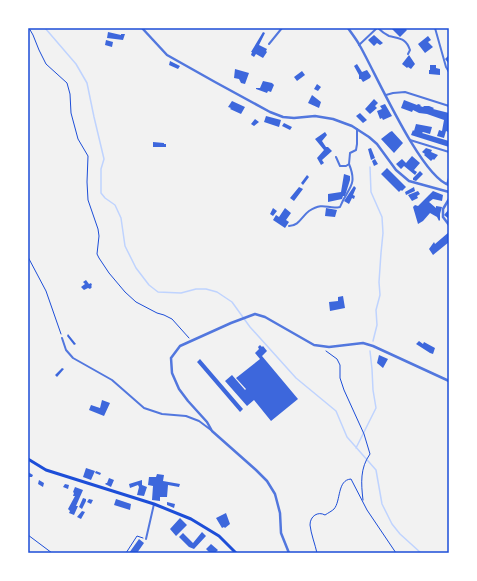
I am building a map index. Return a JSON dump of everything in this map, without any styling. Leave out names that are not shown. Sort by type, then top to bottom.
[{"type":"main road","points":[[28,459],[46,470],[154,504],[191,519],[219,536],[236,553]]},
{"type":"street","points":[[142,28],[166,55],[270,112],[283,117],[294,118],[315,116],[333,119],[356,129],[377,144],[396,170],[409,181],[449,192]]},
{"type":"street","points":[[269,44],[282,28]]},
{"type":"street","points":[[348,28],[360,45],[410,140],[424,163],[436,176],[448,184],[449,178]]},
{"type":"street","points":[[360,45],[378,28],[390,36],[403,39],[409,47],[410,50],[408,54]]},
{"type":"street","points":[[435,28],[446,67],[449,72]]},
{"type":"street","points":[[386,95],[405,92],[449,106]]},
{"type":"street","points":[[289,226],[295,225],[307,212],[320,205],[340,207],[353,183],[353,174],[349,164],[350,153],[356,150],[356,129]]},
{"type":"street","points":[[410,140],[449,152]]},
{"type":"street","points":[[336,157],[340,166],[346,166],[349,164]]},
{"type":"street","points":[[449,199],[444,209],[443,217],[449,225]]},
{"type":"street","points":[[212,431],[207,422],[179,389],[172,373],[171,358],[180,346],[255,314],[265,317],[306,341],[319,346],[329,347],[363,344],[373,346],[449,381]]},
{"type":"street","points":[[62,338],[66,350],[73,358],[112,380],[144,408],[162,414],[186,416],[199,421],[256,470],[267,481],[275,494],[280,513],[281,533],[289,553]]},
{"type":"street","points":[[146,539],[154,504]]},
{"type":"path","points":[[29,28],[46,64],[67,83],[70,94],[71,113],[78,139],[83,150],[88,156],[88,200],[98,229],[99,236],[97,254],[99,258],[109,274],[136,302],[172,319],[192,341]]},
{"type":"path","points":[[28,257],[46,291],[62,338]]},
{"type":"path","points":[[319,346],[337,359],[340,365],[340,378],[344,390],[364,434],[370,454],[366,460],[361,475],[364,502]]},
{"type":"path","points":[[317,553],[310,523],[312,518],[316,514],[322,513],[325,515],[334,508],[344,482],[348,479],[351,479],[396,553]]},
{"type":"path","points":[[28,535],[52,553]]},
{"type":"path","points":[[126,553],[137,536],[146,539]]},
{"type":"building","points":[[405,28],[407,30],[400,37],[392,29]]},
{"type":"building","points":[[108,32],[121,35],[125,34],[123,40],[107,38]]},
{"type":"building","points":[[263,32],[265,33],[259,45],[267,49],[267,52],[263,58],[256,54],[254,57],[251,55],[251,52]]},
{"type":"building","points":[[374,35],[383,43],[380,45],[377,43],[374,46],[368,40]]},
{"type":"building","points":[[428,36],[431,40],[428,42],[433,47],[425,53],[418,44]]},
{"type":"building","points":[[106,40],[113,42],[112,47],[105,45]]},
{"type":"building","points":[[409,55],[415,64],[411,69],[402,64]]},
{"type":"building","points":[[449,55],[449,64],[445,59]]},
{"type":"building","points":[[170,61],[180,66],[178,69],[169,65]]},
{"type":"building","points":[[357,64],[362,72],[367,70],[371,76],[370,78],[363,82],[359,79],[359,75],[354,66]]},
{"type":"building","points":[[430,65],[436,65],[436,68],[440,69],[440,75],[429,74]]},
{"type":"building","points":[[235,69],[249,73],[245,84],[241,83],[239,79],[234,78]]},
{"type":"building","points":[[302,71],[305,75],[297,81],[294,77]]},
{"type":"building","points":[[263,81],[274,85],[271,92],[268,91],[267,93],[256,89],[260,88]]},
{"type":"building","points":[[317,84],[321,87],[318,91],[314,89]]},
{"type":"building","points":[[312,95],[321,102],[319,108],[308,103]]},
{"type":"building","points":[[374,99],[378,103],[375,106],[377,108],[370,114],[365,109]]},
{"type":"building","points":[[404,100],[423,107],[429,106],[434,108],[433,109],[449,113],[449,128],[448,132],[446,131],[444,138],[437,136],[439,130],[442,131],[444,120],[413,110],[412,112],[401,108]]},
{"type":"building","points":[[232,101],[245,107],[241,114],[228,107]]},
{"type":"building","points":[[385,104],[392,116],[383,120],[382,118],[380,119],[377,111],[382,109],[380,106]]},
{"type":"building","points":[[360,113],[367,120],[363,123],[356,116]]},
{"type":"building","points":[[266,116],[281,120],[279,127],[264,122]]},
{"type":"building","points":[[255,119],[259,122],[254,126],[251,124]]},
{"type":"building","points":[[284,123],[292,127],[290,130],[282,126]]},
{"type":"building","points":[[416,124],[432,127],[430,134],[422,133],[449,141],[449,147],[411,135]]},
{"type":"building","points":[[392,131],[403,143],[394,153],[381,139]]},
{"type":"building","points":[[325,132],[327,135],[322,141],[326,147],[332,151],[322,160],[324,163],[321,165],[317,158],[324,150],[315,139]]},
{"type":"building","points":[[153,142],[164,143],[166,144],[166,147],[153,147]]},
{"type":"building","points":[[371,148],[375,158],[371,160],[368,149]]},
{"type":"building","points":[[426,148],[432,150],[431,152],[438,155],[434,160],[433,159],[431,161],[422,152]]},
{"type":"building","points":[[412,156],[420,163],[414,170],[417,172],[415,175],[404,166],[401,169],[396,164],[402,159],[406,163]]},
{"type":"building","points":[[375,159],[378,164],[374,166],[372,161]]},
{"type":"building","points":[[387,168],[406,187],[402,191],[401,190],[399,192],[381,174]]},
{"type":"building","points":[[420,171],[423,174],[416,181],[413,180],[413,178]]},
{"type":"building","points":[[344,174],[350,176],[345,196],[343,196],[342,199],[328,202],[328,194],[341,192]]},
{"type":"building","points":[[307,175],[309,177],[303,185],[301,183]]},
{"type":"building","points":[[354,186],[356,188],[353,195],[355,196],[349,204],[344,201]]},
{"type":"building","points":[[299,187],[303,189],[294,201],[290,198]]},
{"type":"building","points":[[414,187],[415,191],[406,195],[405,192]]},
{"type":"building","points":[[418,191],[420,194],[417,196],[418,198],[412,201],[408,195]]},
{"type":"building","points":[[433,191],[443,195],[442,201],[433,199],[429,202],[436,208],[436,206],[442,207],[440,220],[439,221],[437,217],[430,213],[418,224],[413,207],[415,205],[418,206]]},
{"type":"building","points":[[273,208],[277,211],[273,216],[270,214]]},
{"type":"building","points":[[285,208],[291,213],[286,220],[289,222],[285,228],[273,220],[276,215],[279,217]]},
{"type":"building","points":[[326,208],[337,210],[335,217],[325,216]]},
{"type":"building","points":[[449,209],[449,219],[444,215]]},
{"type":"building","points":[[449,232],[449,242],[433,255],[429,249],[434,242],[435,244]]},
{"type":"building","points":[[86,280],[89,284],[91,283],[92,287],[84,290],[81,287],[85,284],[83,282]]},
{"type":"building","points":[[343,296],[345,308],[330,311],[329,302],[338,301],[338,297]]},
{"type":"building","points":[[68,334],[76,344],[74,345],[67,336]]},
{"type":"building","points":[[419,341],[435,348],[433,354],[416,344]]},
{"type":"building","points":[[260,345],[267,351],[262,356],[298,399],[271,421],[254,400],[247,406],[225,381],[232,375],[245,390],[246,389],[236,378],[260,359],[255,353],[259,349],[258,347]]},
{"type":"building","points":[[379,355],[388,359],[383,368],[377,363]]},
{"type":"building","points":[[200,359],[243,409],[240,412],[197,362]]},
{"type":"building","points":[[62,368],[64,369],[57,377],[55,375]]},
{"type":"building","points":[[102,400],[110,403],[104,416],[89,410],[91,405],[100,408]]},
{"type":"building","points":[[86,468],[95,471],[91,480],[83,477]]},
{"type":"building","points":[[96,471],[101,473],[100,475],[95,473]]},
{"type":"building","points":[[28,472],[33,475],[32,477],[28,477]]},
{"type":"building","points":[[157,474],[164,475],[163,481],[180,484],[179,487],[168,485],[167,497],[160,497],[160,501],[152,500],[153,486],[148,485],[149,477],[156,477]]},
{"type":"building","points":[[109,478],[114,480],[111,487],[105,484]]},
{"type":"building","points":[[39,480],[44,483],[43,487],[38,484]]},
{"type":"building","points":[[142,480],[142,485],[147,487],[144,496],[137,495],[138,485],[130,488],[129,484]]},
{"type":"building","points":[[65,484],[69,485],[68,489],[63,487]]},
{"type":"building","points":[[75,487],[83,490],[74,515],[69,513],[70,511],[68,509],[75,496],[73,496],[73,492]]},
{"type":"building","points":[[83,498],[86,499],[86,501],[82,509],[79,507]]},
{"type":"building","points":[[89,499],[93,500],[91,504],[87,502]]},
{"type":"building","points":[[116,499],[131,504],[130,510],[114,505]]},
{"type":"building","points":[[167,502],[175,504],[174,508],[167,505]]},
{"type":"building","points":[[82,511],[85,512],[81,519],[77,517]]},
{"type":"building","points":[[226,513],[230,524],[225,528],[222,528],[216,518]]},
{"type":"building","points":[[180,518],[187,525],[176,536],[170,529]]},
{"type":"building","points":[[202,532],[206,536],[194,549],[189,547],[179,537],[183,533],[193,543]]},
{"type":"building","points":[[139,539],[144,543],[137,553],[129,553]]},
{"type":"building","points":[[211,544],[218,550],[216,552],[217,553],[210,553],[206,549]]},
{"type":"waterway","points":[[45,28],[76,64],[87,83],[104,159],[101,169],[101,193],[115,205],[121,218],[125,246],[136,268],[149,285],[158,292],[181,293],[196,289],[206,289],[217,292],[232,302],[250,327],[296,378],[336,411],[347,437],[376,470],[382,504],[392,524],[400,534],[421,553]]},
{"type":"waterway","points":[[370,167],[371,192],[382,217],[383,233],[379,282],[380,295],[376,310],[377,325],[373,341]]},
{"type":"waterway","points":[[356,448],[376,408],[370,351]]}]
